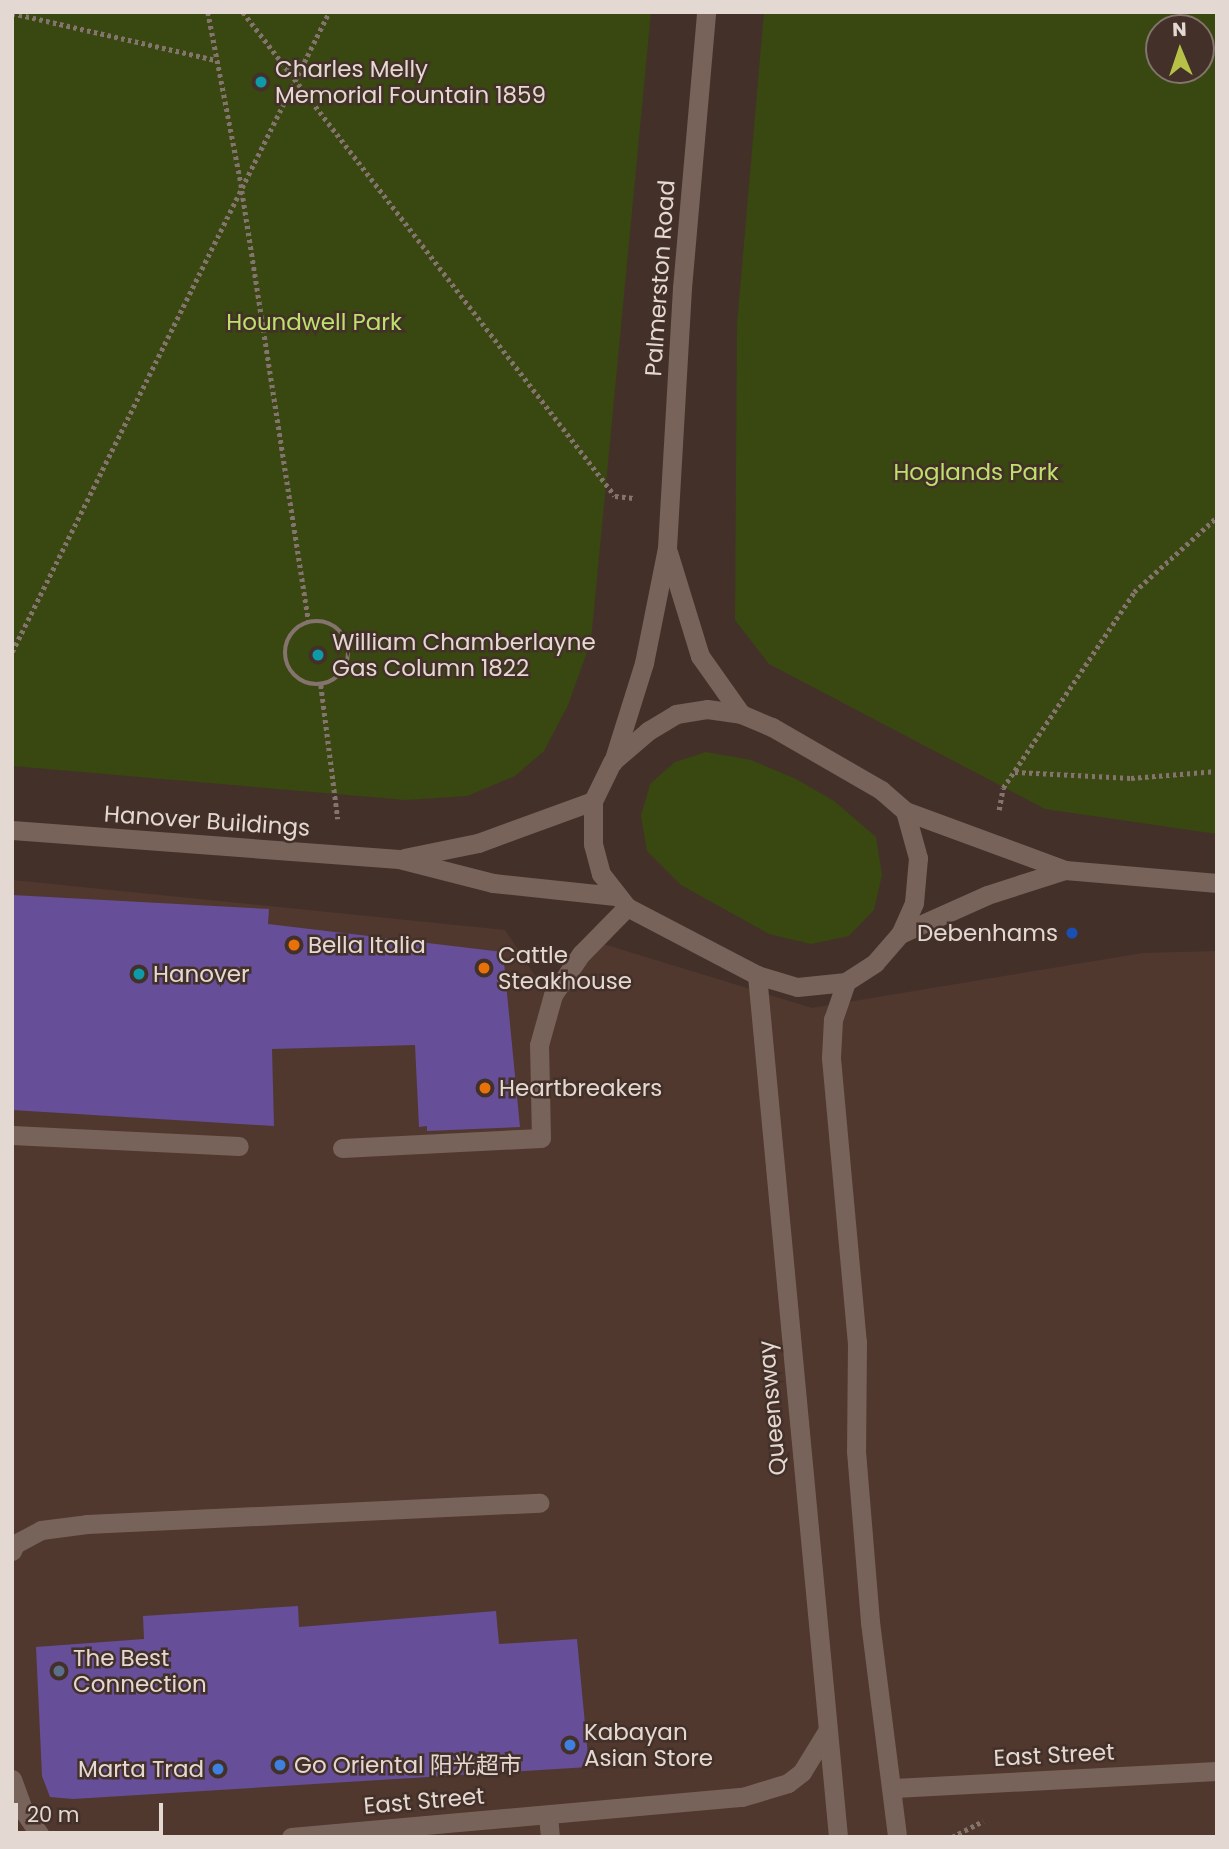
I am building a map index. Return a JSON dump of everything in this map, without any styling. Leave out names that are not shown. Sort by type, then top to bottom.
[{"type":"street","name":"Palmerston Road","points":[[612,762],[643,663],[667,548],[682,288],[706,12]]},
{"type":"street","name":"Palmerston Road","points":[[667,548],[683,613],[700,656],[741,714]]},
{"type":"street","points":[[905,811],[918,859],[914,902],[900,934],[875,963],[846,982],[797,987],[757,975],[621,902],[601,874],[593,844],[593,801],[612,762],[648,730],[676,714],[708,709],[741,714],[881,790],[905,811],[1065,870],[1217,883]]},
{"type":"street","name":"Hanover Buildings","points":[[399,859],[478,843],[593,801]]},
{"type":"street","name":"Hanover Buildings","points":[[12,830],[399,859],[493,883],[621,902]]},
{"type":"street","points":[[900,934],[987,895],[1065,870]]},
{"type":"street","points":[[342,1148],[541,1138],[539,1045],[553,995],[621,902]]},
{"type":"street","name":"Queensway","points":[[757,975],[826,1733],[838,1837]]},
{"type":"street","points":[[846,982],[833,1019],[831,1059],[857,1342],[856,1451],[870,1622],[894,1788],[897,1837]]},
{"type":"street","points":[[12,1135],[239,1146]]},
{"type":"street","points":[[12,1551],[15,1544],[41,1530],[87,1524],[540,1503]]},
{"type":"street","name":"East Street","points":[[291,1837],[548,1815],[767,1792],[802,1772],[826,1733]]},
{"type":"street","name":"East Street","points":[[894,1788],[1217,1772]]},
{"type":"street","points":[[12,1779],[23,1810],[41,1837]]},
{"type":"street","points":[[548,1815],[550,1837]]},
{"type":"path","points":[[208,12],[241,184],[309,622]]},
{"type":"path","points":[[243,12],[615,496],[670,501]]},
{"type":"path","points":[[12,652],[328,12]]},
{"type":"path","points":[[12,13],[216,60]]},
{"type":"path","points":[[992,845],[1003,789],[1133,592],[1217,517]]},
{"type":"path","points":[[309,622],[333,626],[347,642],[342,673],[321,685],[304,683],[285,660],[288,639],[309,622]]},
{"type":"path","points":[[321,685],[342,855]]},
{"type":"path","points":[[1015,772],[1131,778],[1217,771]]},
{"type":"shaded area","points":[[12,880],[505,930],[556,1008],[600,943],[812,1008],[1143,953],[1217,951],[1217,1837],[12,1837]]},
{"type":"green space","name":"Houndwell Park","points":[[12,12],[651,12],[591,641],[568,705],[544,751],[515,776],[467,796],[406,800],[12,766]]},
{"type":"green space","name":"Hoglands Park","points":[[764,12],[1217,12],[1217,834],[1045,809],[769,664],[735,620],[737,324]]},
{"type":"green space","points":[[706,752],[751,760],[796,779],[834,801],[876,837],[882,875],[874,910],[849,936],[811,944],[769,934],[681,885],[647,851],[641,816],[650,784],[675,762]]},
{"type":"building","points":[[12,895],[269,909],[268,924],[503,952],[520,1127],[427,1131],[427,1126],[419,1127],[415,1045],[272,1049],[274,1126],[12,1110]]},
{"type":"building","points":[[298,1606],[299,1627],[496,1611],[499,1644],[577,1639],[589,1767],[73,1799],[50,1797],[42,1776],[36,1647],[144,1639],[143,1616]]},
{"type":"place","name":"Charles Melly Memorial Fountain 1859","points":[[261,82]]},
{"type":"place","name":"William Chamberlayne Gas Column 1822","points":[[318,655]]},
{"type":"place","name":"Debenhams","points":[[1072,933]]},
{"type":"place","name":"Bella Italia","points":[[294,945]]},
{"type":"place","name":"Cattle Steakhouse","points":[[484,968]]},
{"type":"place","name":"Hanover","points":[[139,974]]},
{"type":"place","name":"Heartbreakers","points":[[485,1088]]},
{"type":"place","name":"The Best Connection","points":[[59,1671]]},
{"type":"place","name":"Kabayan Asian Store","points":[[570,1745]]},
{"type":"place","name":"Go Oriental 阳光超市","points":[[280,1765]]},
{"type":"place","name":"Marta Trad","points":[[218,1769]]}]
